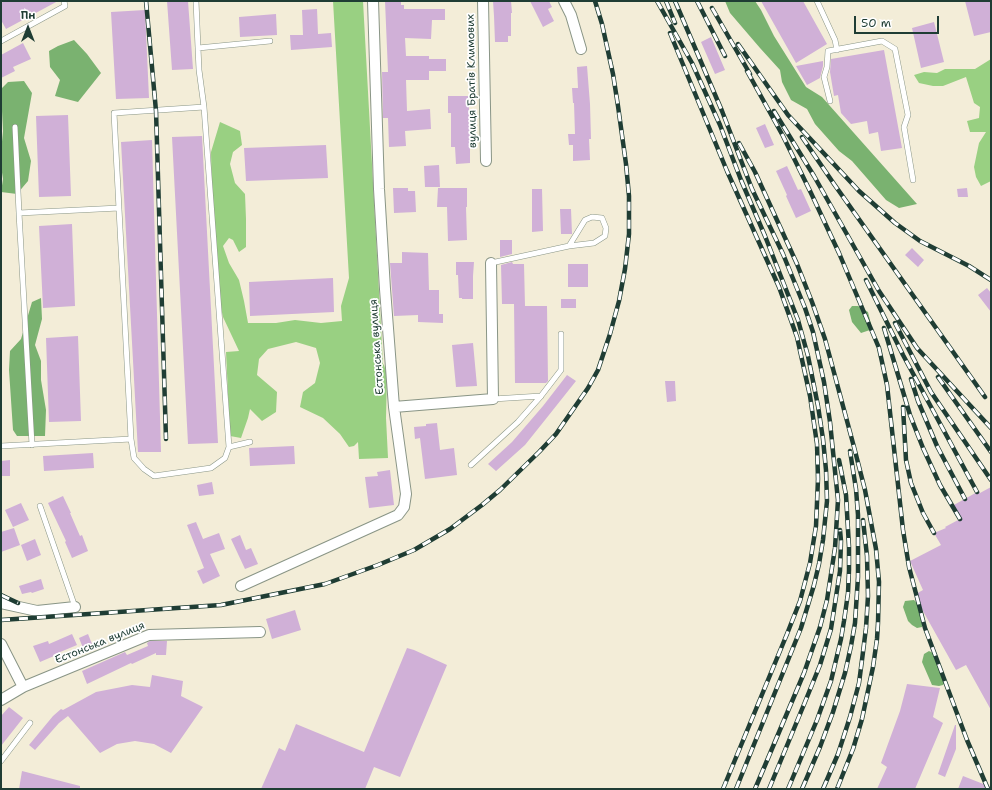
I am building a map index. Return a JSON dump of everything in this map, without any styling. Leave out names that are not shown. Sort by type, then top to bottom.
[{"type":"street","name":"Естонська вулиця","points":[[241,586],[398,515],[404,507],[406,494],[394,407],[385,289],[379,189],[373,1]]},
{"type":"street","name":"вулиця Братів Климових","points":[[483,1],[486,161]]},
{"type":"street","points":[[564,1],[571,15],[581,49]]},
{"type":"street","points":[[394,407],[493,399],[491,263]]},
{"type":"street","points":[[1,603],[37,611],[75,607]]},
{"type":"street","name":"Естонська вулиця","points":[[1,700],[23,688],[149,635],[260,632]]},
{"type":"street","points":[[1,644],[23,688]]},
{"type":"lane","points":[[1,41],[65,6],[64,1]]},
{"type":"lane","points":[[196,1],[199,70],[204,107],[229,448],[225,458],[211,468],[154,476],[144,469],[134,458],[131,439],[114,113],[204,107]]},
{"type":"lane","points":[[817,1],[835,40],[837,50]]},
{"type":"lane","points":[[198,48],[270,41]]},
{"type":"lane","points":[[830,101],[824,77],[827,67],[828,51],[882,41],[895,48],[908,115],[904,127],[913,180]]},
{"type":"lane","points":[[15,127],[32,445]]},
{"type":"lane","points":[[19,213],[119,208]]},
{"type":"lane","points":[[491,263],[569,246],[594,243],[605,236],[606,228],[602,218],[592,217],[585,220],[569,246]]},
{"type":"lane","points":[[471,465],[518,422],[561,370],[561,334]]},
{"type":"lane","points":[[493,399],[541,396]]},
{"type":"lane","points":[[1,446],[131,439]]},
{"type":"lane","points":[[229,448],[250,442]]},
{"type":"lane","points":[[40,506],[75,607]]},
{"type":"lane","points":[[1,761],[30,723]]},
{"type":"green space","points":[[333,1],[363,1],[383,364],[387,375],[386,418],[388,458],[359,459],[358,442],[354,446],[349,447],[340,434],[323,418],[300,407],[303,392],[315,383],[320,363],[316,348],[296,342],[268,349],[259,359],[257,375],[277,392],[276,412],[262,421],[250,409],[241,438],[230,436],[226,352],[239,351],[223,317],[213,271],[211,152],[220,122],[240,131],[242,145],[233,152],[230,164],[235,183],[245,194],[246,247],[239,252],[233,240],[229,238],[223,246],[229,263],[239,280],[248,323],[276,323],[295,320],[321,323],[342,321],[341,306],[349,278]]},
{"type":"green space","points":[[725,1],[755,1],[774,36],[806,87],[822,97],[917,204],[899,208],[886,200],[852,161],[839,151],[815,124],[807,109],[791,100],[782,82],[780,70],[730,13]]},
{"type":"green space","points":[[74,40],[101,73],[78,102],[55,96],[60,80],[50,67],[49,51]]},
{"type":"green space","points":[[991,59],[991,181],[981,186],[976,177],[974,167],[979,143],[986,132],[970,132],[967,121],[979,118],[980,107],[974,103],[966,77],[943,86],[933,86],[919,83],[914,75],[924,72],[937,73],[945,69],[975,69]]},
{"type":"green space","points":[[24,81],[32,93],[24,138],[31,161],[28,181],[17,194],[1,192],[3,179],[1,152],[3,131],[1,89],[8,82]]},
{"type":"green space","points":[[41,298],[42,319],[35,345],[41,361],[41,380],[46,410],[45,436],[17,436],[13,430],[9,370],[10,351],[21,339],[32,302]]},
{"type":"green space","points":[[852,306],[858,306],[868,312],[871,324],[870,330],[861,333],[852,322],[849,310]]},
{"type":"green space","points":[[914,600],[918,604],[923,622],[922,627],[917,628],[908,621],[903,607],[905,601]]},
{"type":"green space","points":[[929,651],[933,653],[941,668],[946,681],[943,685],[932,685],[922,662],[924,654]]},
{"type":"building","points":[[5,1],[58,1],[6,29],[1,20],[1,3]]},
{"type":"building","points":[[167,1],[188,1],[193,69],[172,70]]},
{"type":"building","points":[[385,1],[401,1],[401,5],[404,5],[404,9],[445,9],[445,20],[432,20],[431,39],[405,38],[406,56],[429,56],[429,59],[446,59],[446,71],[429,71],[429,80],[406,80],[407,111],[430,109],[431,129],[405,131],[406,146],[389,147],[388,118],[383,118],[382,72],[388,72]]},
{"type":"building","points":[[493,1],[511,1],[511,36],[508,36],[508,42],[495,42]]},
{"type":"building","points":[[530,1],[549,1],[552,7],[548,9],[554,21],[543,27]]},
{"type":"building","points":[[761,1],[803,1],[827,44],[796,63]]},
{"type":"building","points":[[965,1],[991,1],[991,32],[974,36]]},
{"type":"building","points":[[317,9],[318,34],[331,33],[332,47],[291,50],[290,35],[303,35],[302,10]]},
{"type":"building","points":[[145,10],[149,98],[116,99],[111,12]]},
{"type":"building","points":[[276,14],[277,35],[240,37],[239,17]]},
{"type":"building","points":[[934,22],[944,62],[921,68],[912,28]]},
{"type":"building","points":[[711,37],[725,70],[715,74],[701,42]]},
{"type":"building","points":[[23,43],[31,59],[13,67],[15,71],[1,78],[1,55]]},
{"type":"building","points":[[884,50],[902,148],[881,151],[878,132],[869,134],[867,121],[851,124],[841,113],[838,95],[834,96],[830,72],[831,59]]},
{"type":"building","points":[[823,61],[820,78],[807,85],[796,66]]},
{"type":"building","points":[[587,66],[590,104],[590,160],[573,161],[573,145],[569,145],[568,134],[575,134],[572,88],[578,88],[577,67]]},
{"type":"building","points":[[448,96],[469,96],[470,163],[456,164],[455,147],[451,147],[451,113],[448,113]]},
{"type":"building","points":[[68,115],[71,196],[39,197],[36,116]]},
{"type":"building","points":[[765,124],[774,145],[765,148],[756,128]]},
{"type":"building","points":[[202,136],[218,443],[188,444],[172,137]]},
{"type":"building","points":[[152,140],[161,452],[138,452],[121,142]]},
{"type":"building","points":[[326,145],[328,178],[246,181],[244,148]]},
{"type":"building","points":[[439,165],[440,187],[425,187],[424,166]]},
{"type":"building","points":[[787,166],[798,190],[801,189],[811,211],[796,218],[776,171]]},
{"type":"building","points":[[393,188],[408,188],[408,191],[415,191],[416,212],[394,213]]},
{"type":"building","points":[[438,188],[467,188],[467,240],[448,241],[447,207],[437,207]]},
{"type":"building","points":[[967,188],[968,197],[958,197],[957,189]]},
{"type":"building","points":[[532,189],[542,189],[543,231],[532,232]]},
{"type":"building","points":[[560,209],[571,209],[572,234],[561,234]]},
{"type":"building","points":[[72,224],[75,306],[43,308],[39,226]]},
{"type":"building","points":[[500,240],[512,240],[512,254],[500,257]]},
{"type":"building","points":[[912,248],[924,260],[918,267],[905,255]]},
{"type":"building","points":[[402,252],[428,253],[429,290],[439,290],[439,314],[443,314],[443,323],[418,322],[418,315],[394,316],[390,263],[402,263]]},
{"type":"building","points":[[456,262],[474,262],[473,299],[459,298]]},
{"type":"building","points":[[512,262],[513,264],[524,264],[525,306],[547,306],[548,381],[546,383],[515,383],[514,304],[502,304],[501,265]]},
{"type":"building","points":[[568,264],[588,264],[588,287],[568,287]]},
{"type":"building","points":[[333,278],[334,312],[250,316],[249,282]]},
{"type":"building","points":[[987,288],[991,293],[991,312],[978,295]]},
{"type":"building","points":[[561,299],[576,299],[576,308],[561,308]]},
{"type":"building","points":[[78,336],[81,421],[49,422],[46,338]]},
{"type":"building","points":[[473,343],[477,386],[456,387],[452,345]]},
{"type":"building","points":[[567,375],[576,381],[525,445],[496,471],[488,464],[512,442]]},
{"type":"building","points":[[665,381],[675,381],[676,401],[667,402]]},
{"type":"building","points":[[437,423],[440,450],[454,448],[457,475],[425,479],[420,438],[415,439],[414,427]]},
{"type":"building","points":[[294,446],[295,464],[250,466],[249,448]]},
{"type":"building","points":[[93,453],[94,468],[44,471],[43,456]]},
{"type":"building","points":[[10,460],[10,476],[1,476],[1,461]]},
{"type":"building","points":[[390,470],[394,505],[369,508],[365,477],[378,476],[377,472]]},
{"type":"building","points":[[212,482],[214,494],[199,496],[197,485]]},
{"type":"building","points":[[991,487],[991,710],[966,665],[956,670],[914,595],[923,590],[910,561],[941,545],[934,533],[946,528],[945,527],[960,519],[952,506],[979,491],[980,493]]},
{"type":"building","points":[[63,496],[88,551],[72,558],[65,542],[66,541],[48,503]]},
{"type":"building","points":[[21,503],[29,520],[13,527],[5,510]]},
{"type":"building","points":[[196,522],[203,539],[219,533],[225,549],[210,554],[220,576],[203,584],[197,571],[204,568],[187,525]]},
{"type":"building","points":[[14,528],[20,545],[1,552],[1,532]]},
{"type":"building","points":[[240,535],[246,550],[251,548],[258,564],[245,569],[231,539]]},
{"type":"building","points":[[35,539],[41,555],[27,561],[21,545]]},
{"type":"building","points":[[41,579],[44,589],[32,593],[22,594],[19,586]]},
{"type":"building","points":[[295,610],[301,630],[272,639],[266,619]]},
{"type":"building","points":[[72,634],[77,645],[40,662],[33,646],[48,641],[49,644]]},
{"type":"building","points":[[88,634],[92,644],[83,648],[79,638]]},
{"type":"building","points":[[150,641],[167,641],[166,655],[156,655],[156,653],[87,684],[82,671],[125,652],[127,655],[148,646],[147,643]]},
{"type":"building","points":[[407,648],[447,665],[400,777],[374,767],[365,789],[261,789],[279,748],[285,751],[296,724],[364,752]]},
{"type":"building","points":[[152,675],[183,681],[181,696],[203,707],[171,753],[154,744],[135,741],[117,744],[100,753],[68,716],[59,723],[35,750],[29,745],[53,716],[61,709],[63,710],[96,692],[132,685],[150,687]]},
{"type":"building","points":[[907,684],[940,688],[933,717],[943,723],[915,789],[877,789],[887,767],[881,763],[900,711]]},
{"type":"building","points":[[9,707],[23,718],[1,746],[1,716]]},
{"type":"building","points":[[955,725],[956,749],[945,777],[938,774]]},
{"type":"building","points":[[22,771],[80,786],[80,789],[19,789]]},
{"type":"building","points":[[963,776],[991,787],[991,789],[958,789]]},
{"type":"railway","points":[[146,1],[156,111],[166,439]]},
{"type":"railway","points":[[1,620],[221,605],[325,584],[414,550],[450,529],[500,490],[539,452],[556,434],[588,388],[598,370],[619,301],[625,269],[629,234],[629,196],[626,164],[613,74],[602,24],[595,1]]},
{"type":"railway","points":[[657,1],[692,63],[720,125],[798,320],[808,356],[823,439],[827,501],[823,540],[814,585],[801,628],[736,789]]},
{"type":"railway","points":[[666,1],[675,23]]},
{"type":"railway","points":[[675,1],[722,111],[752,189],[783,254],[813,332],[824,382],[830,422],[838,500],[835,548],[827,600],[820,627],[804,673],[755,789]]},
{"type":"railway","points":[[697,1],[725,56]]},
{"type":"railway","points":[[712,8],[750,74]]},
{"type":"railway","points":[[670,33],[727,171],[779,287],[797,337],[810,396],[817,444],[818,479],[816,526],[810,563],[800,601],[723,789]]},
{"type":"railway","points":[[738,44],[788,115],[859,191],[895,223],[920,241],[969,266],[991,280]]},
{"type":"railway","points":[[747,71],[783,136],[811,193],[839,253],[879,348],[887,385],[903,530],[909,567],[925,628],[967,740],[988,789]]},
{"type":"railway","points":[[774,111],[814,176],[879,291],[917,348],[991,428]]},
{"type":"railway","points":[[802,137],[985,397]]},
{"type":"railway","points":[[739,143],[755,172],[797,264],[825,339],[865,490],[876,549],[879,582],[878,623],[873,667],[862,719],[853,749],[837,789]]},
{"type":"railway","points":[[866,280],[903,355],[977,492]]},
{"type":"railway","points":[[895,323],[931,392],[991,480]]},
{"type":"railway","points":[[884,328],[910,415],[923,448],[940,485],[960,519]]},
{"type":"railway","points":[[938,377],[991,452]]},
{"type":"railway","points":[[911,379],[918,401],[937,446],[965,499]]},
{"type":"railway","points":[[903,407],[906,460],[911,483],[923,513],[934,533]]},
{"type":"railway","points":[[802,789],[833,712],[845,673],[855,623],[858,577],[858,515],[856,489],[850,451]]},
{"type":"railway","points":[[788,789],[817,720],[831,681],[844,621],[848,593],[849,547],[846,495],[839,460]]},
{"type":"railway","points":[[823,789],[838,754],[859,683],[866,628],[868,596],[867,556],[863,520]]},
{"type":"railway","points":[[769,789],[820,665],[831,629],[840,571],[840,530]]},
{"type":"railway","points":[[1,595],[18,603]]}]
